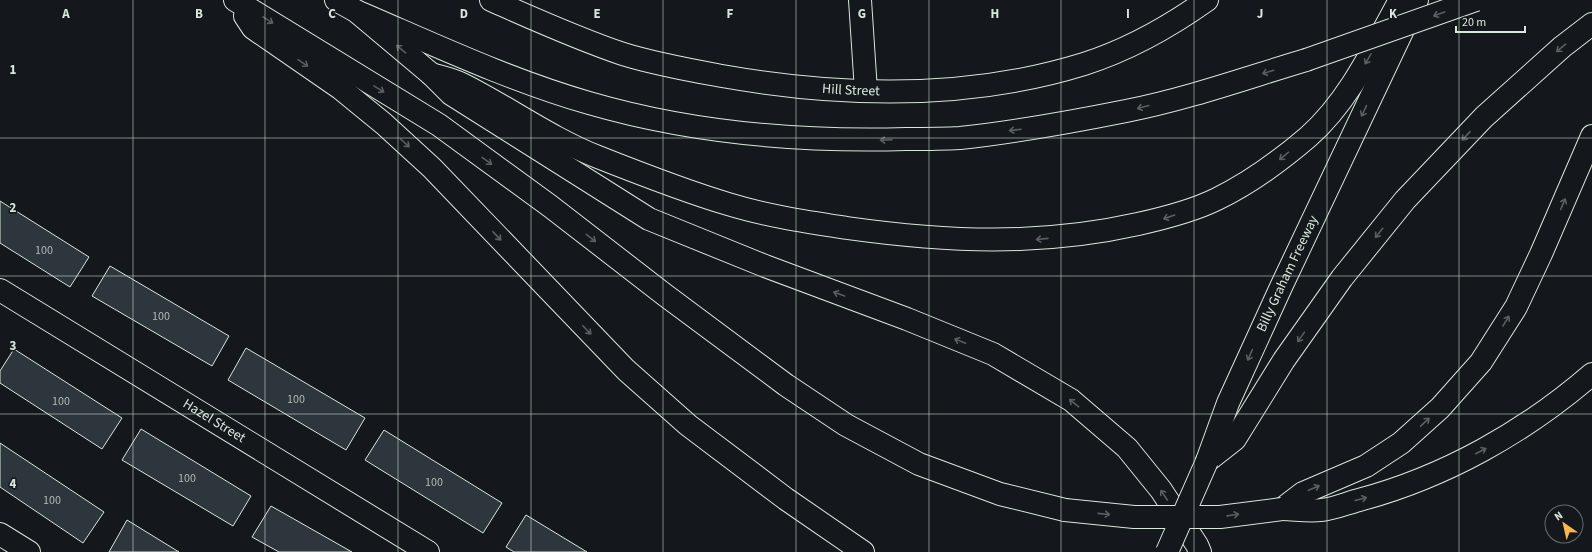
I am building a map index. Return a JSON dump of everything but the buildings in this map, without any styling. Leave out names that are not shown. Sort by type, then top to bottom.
[{"type":"main road","points":[[235,0],[439,125],[550,206],[773,376],[846,425],[919,464],[1000,494],[1065,510],[1134,517],[1220,517],[1282,509],[1321,510],[1384,493],[1444,469],[1500,441],[1564,398],[1592,374]]},
{"type":"main road","points":[[235,0],[253,28],[340,88],[384,124],[432,168],[626,370],[682,420],[786,499],[863,552]]},
{"type":"main road","points":[[336,0],[356,11],[494,71],[590,103],[681,124],[778,137],[866,140],[959,138],[1030,128],[1128,111],[1213,89],[1306,60],[1476,0]]},
{"type":"main road","name":"Hill Street","points":[[491,0],[623,54],[674,67],[765,83],[866,91],[954,90],[1000,83],[1084,64],[1124,49],[1176,22],[1207,0]]},
{"type":"main road","points":[[860,0],[866,91]]},
{"type":"main road","points":[[431,74],[460,83],[537,127],[595,156],[730,205],[804,222],[876,232],[955,240],[1033,240],[1103,232],[1165,218],[1216,200],[1263,173],[1310,135],[1337,104],[1367,62],[1400,0]]},
{"type":"main road","name":"Billy Graham Freeway","points":[[1167,552],[1207,461],[1228,403],[1277,294],[1417,0]]},
{"type":"main road","points":[[356,11],[431,74],[451,94],[649,219],[765,266],[907,319],[993,354],[1071,400],[1127,448],[1161,490],[1200,552]]},
{"type":"main road","points":[[1207,461],[1235,440],[1284,360],[1342,278],[1405,200],[1484,117],[1562,47],[1592,24]]},
{"type":"main road","points":[[1282,509],[1303,493],[1366,466],[1401,443],[1440,408],[1481,362],[1516,307],[1541,254],[1592,136]]},
{"type":"main road","name":"Hazel Street","points":[[0,290],[428,552]]},
{"type":"main road","points":[[0,534],[29,552]]}]
